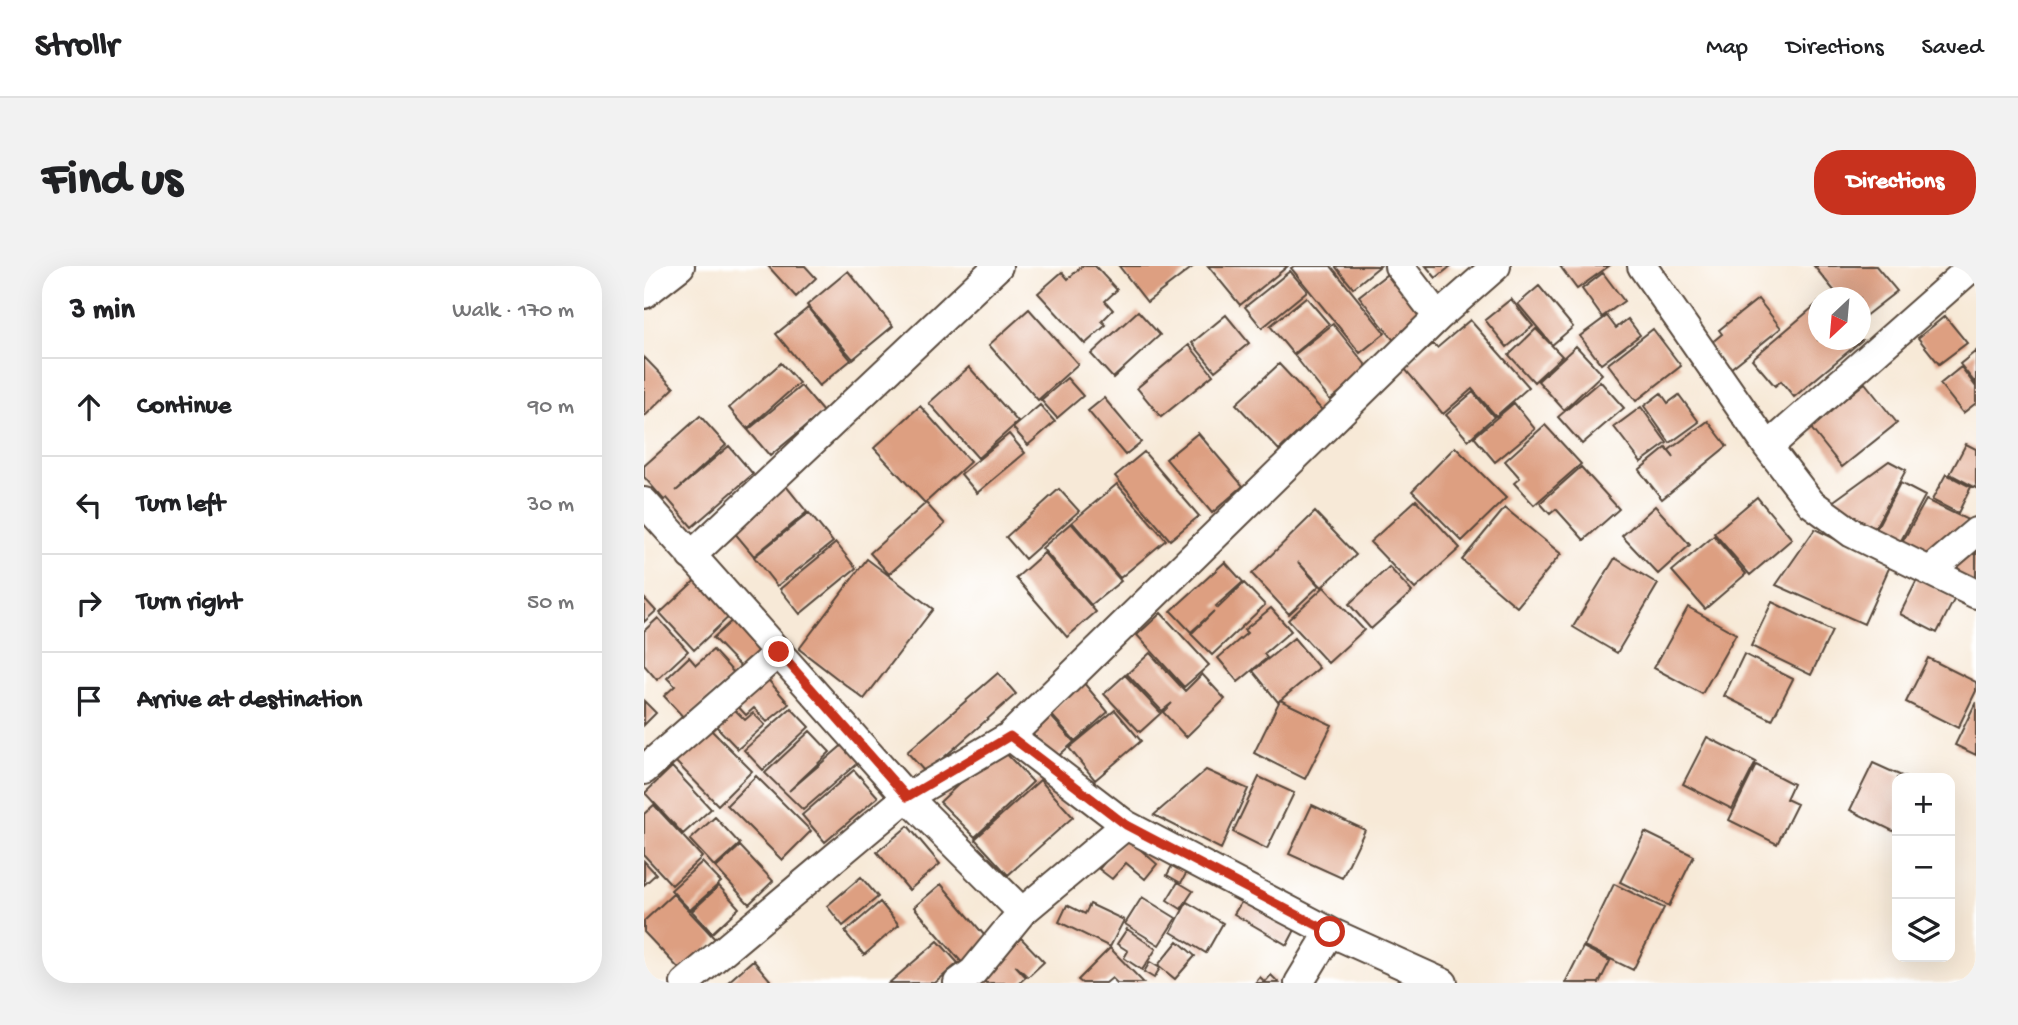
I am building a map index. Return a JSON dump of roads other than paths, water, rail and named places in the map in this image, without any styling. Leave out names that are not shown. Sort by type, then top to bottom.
[{"type":"street","points":[[644,294],[680,266]]},
{"type":"street","points":[[691,556],[998,266]]},
{"type":"street","points":[[1399,266],[1438,317]]},
{"type":"street","points":[[685,983],[907,797],[1010,736],[1438,317],[1496,266]]},
{"type":"street","points":[[1642,266],[1768,447],[1811,503],[1852,533],[1976,594]]},
{"type":"street","points":[[1768,447],[1973,266]]},
{"type":"street","points":[[644,502],[907,797],[1022,912]]},
{"type":"street","points":[[1930,571],[1976,532]]},
{"type":"street","points":[[644,770],[779,652]]},
{"type":"street","points":[[1010,736],[1126,825],[1330,932],[1443,983]]},
{"type":"street","points":[[972,979],[1022,912],[1126,825]]},
{"type":"street","points":[[1299,983],[1330,932]]}]
